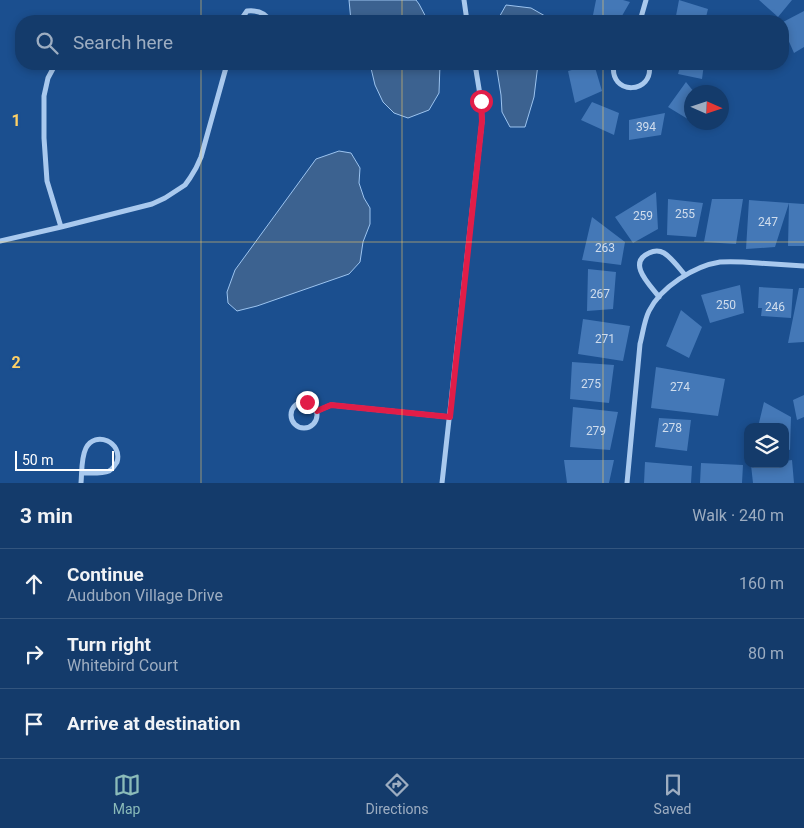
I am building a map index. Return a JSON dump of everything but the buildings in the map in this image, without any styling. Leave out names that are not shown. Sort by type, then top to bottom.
[{"type":"street","points":[[464,0],[466,15]]},
{"type":"street","points":[[642,15],[646,0]]},
{"type":"street","points":[[244,15],[247,11],[254,10],[265,15]]},
{"type":"street","points":[[52,70],[44,96],[44,138],[47,181],[60,227]]},
{"type":"street","points":[[0,241],[152,204],[165,198],[184,184],[190,178],[201,157],[225,70]]},
{"type":"street","points":[[442,483],[482,121],[476,70]]},
{"type":"street","points":[[613,70],[618,82],[630,88],[642,85],[647,80],[650,70]]},
{"type":"street","points":[[660,297],[642,276],[640,269],[644,256],[654,251],[660,251],[685,275]]},
{"type":"street","points":[[627,483],[640,344],[650,310],[660,297],[685,275],[702,267],[720,262],[804,266]]},
{"type":"street","points":[[303,402],[311,404],[317,411],[317,420],[307,429],[295,426],[290,414],[294,406],[303,402]]},
{"type":"street","points":[[317,411],[331,405],[450,417]]},
{"type":"street","points":[[81,483],[82,473],[84,454],[90,442],[101,439],[110,441],[114,445],[118,456],[110,470],[82,473]]},
{"type":"water","points":[[349,0],[416,0],[425,15],[350,15]]},
{"type":"water","points":[[506,5],[531,8],[543,15],[500,15]]},
{"type":"water","points":[[371,70],[440,70],[439,93],[429,110],[408,118],[394,113],[383,102],[375,85]]},
{"type":"water","points":[[497,70],[537,70],[534,97],[525,127],[510,127],[502,112]]},
{"type":"water","points":[[339,151],[351,153],[360,168],[359,183],[370,208],[370,224],[363,242],[360,262],[349,274],[257,306],[237,311],[228,303],[227,292],[235,270],[316,159]]},
{"type":"route","points":[[307,402],[315,407],[317,411],[331,405],[450,417],[482,121],[481,101]]}]
